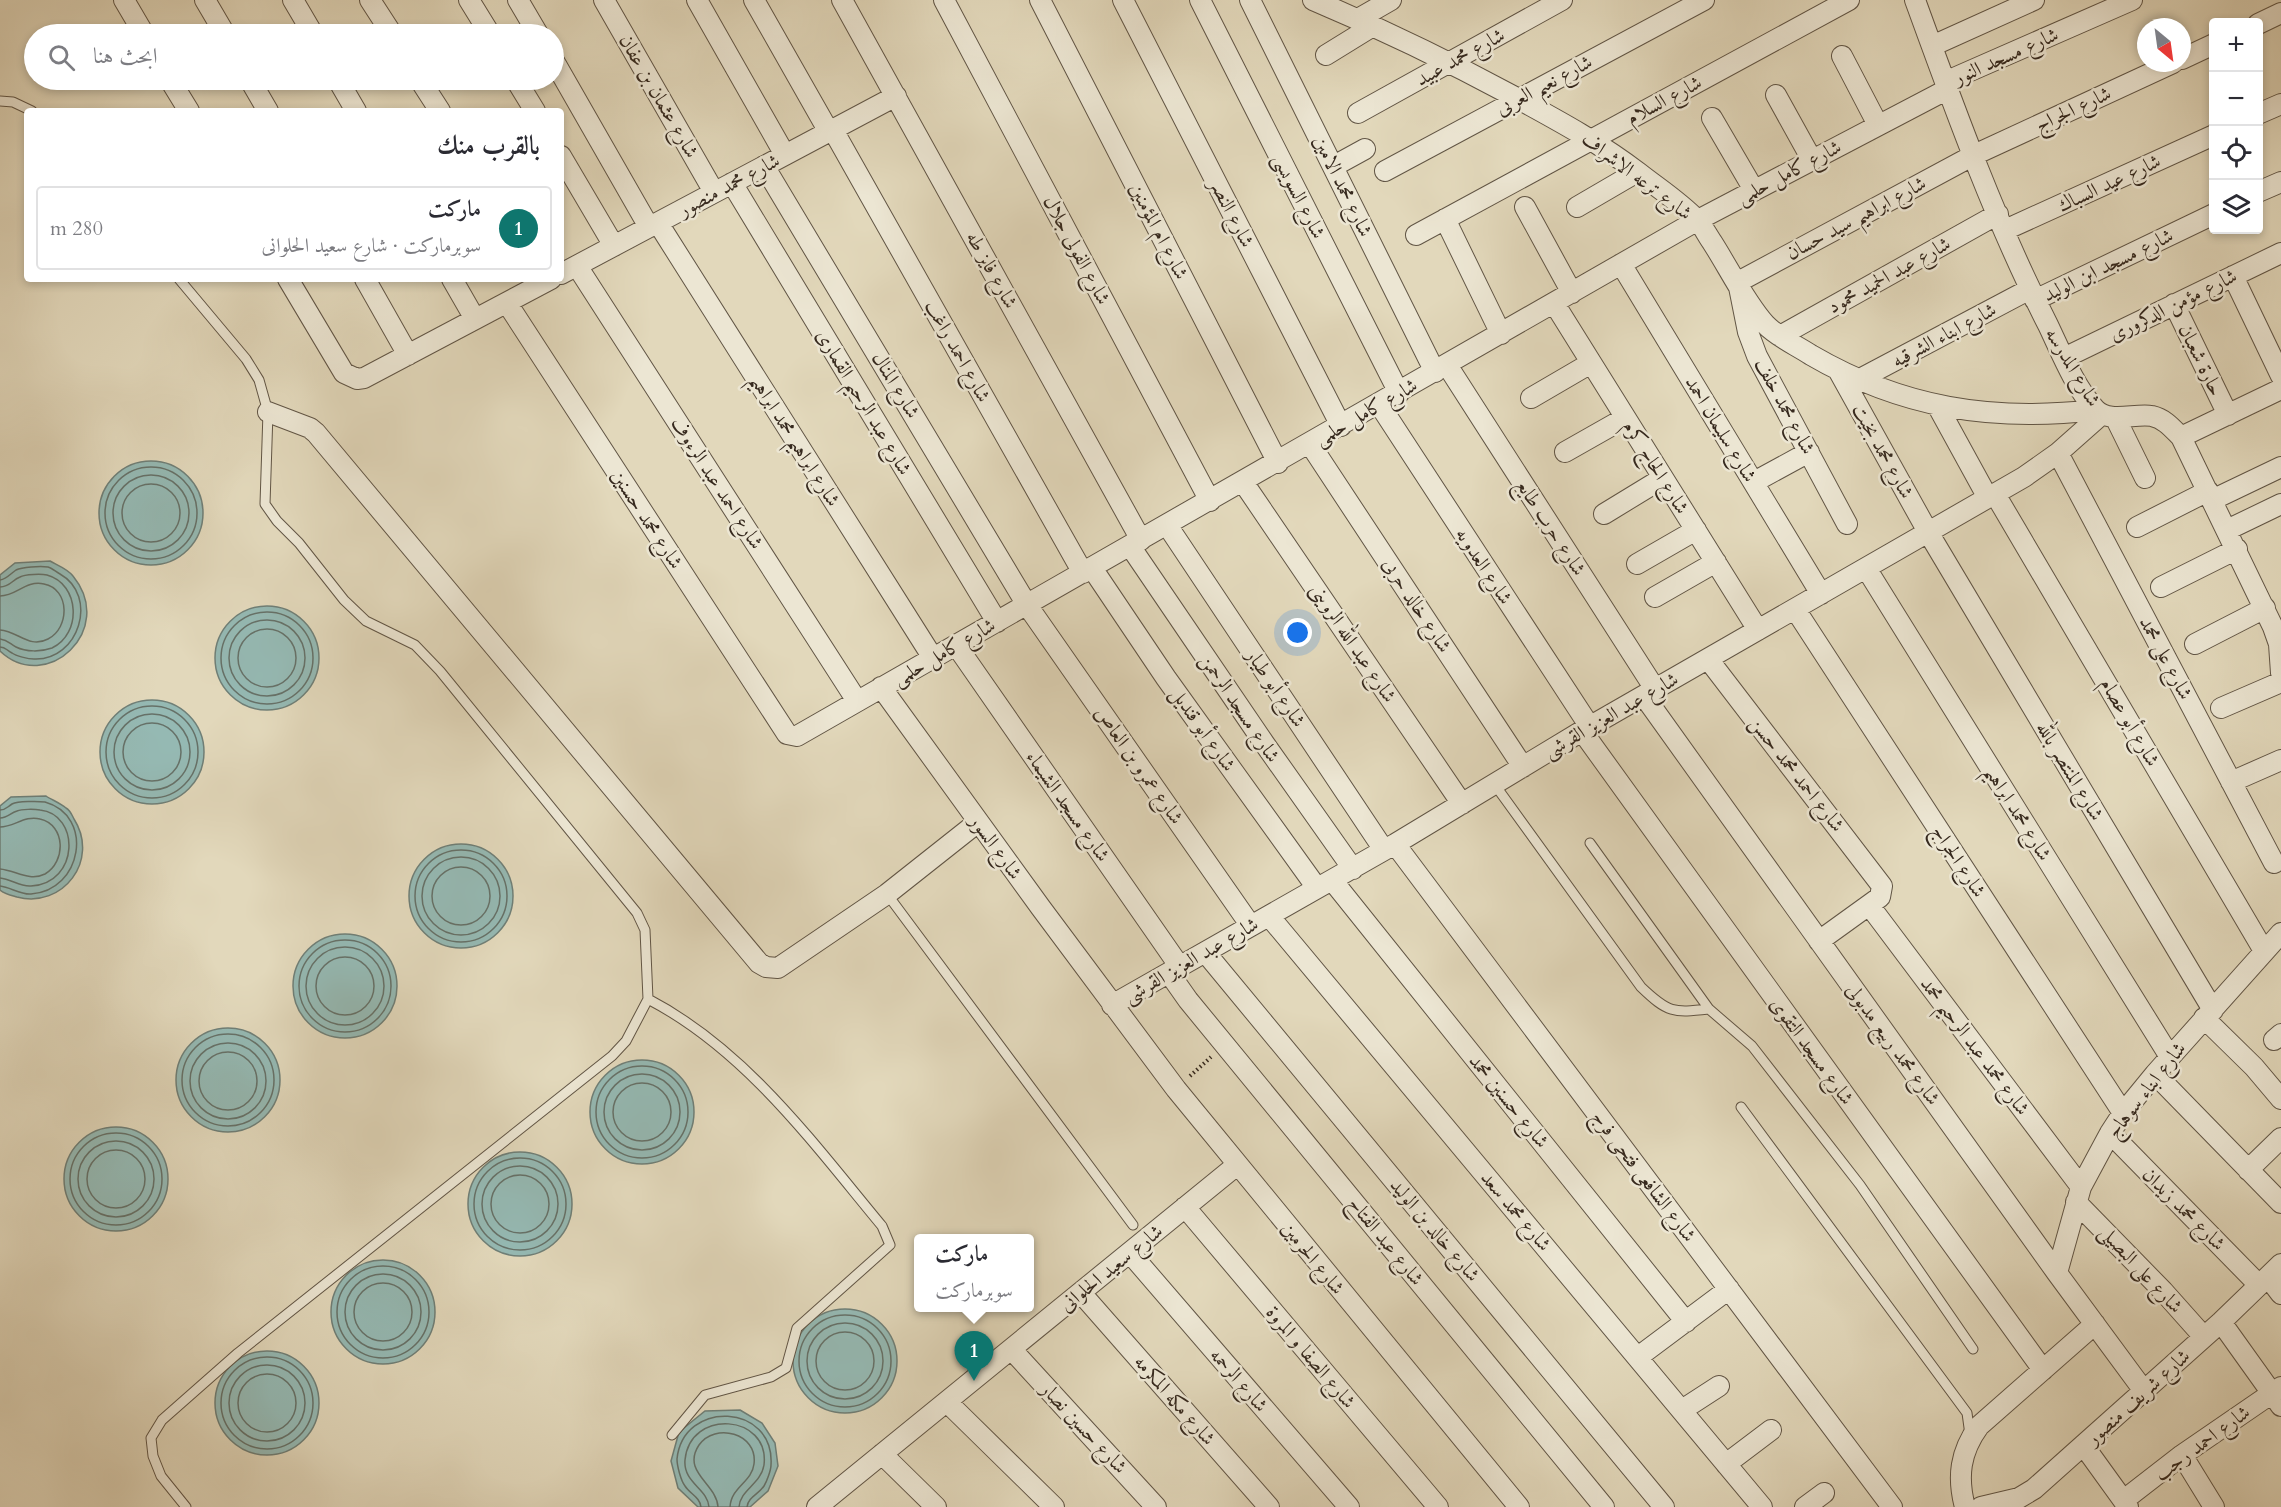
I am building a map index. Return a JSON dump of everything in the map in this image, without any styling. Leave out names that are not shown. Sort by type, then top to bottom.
[{"type":"street","points":[[124,0],[138,24]]},
{"type":"street","points":[[205,0],[219,24]]},
{"type":"street","points":[[293,0],[306,24]]},
{"type":"street","points":[[370,0],[386,24]]},
{"type":"street","points":[[469,0],[484,24]]},
{"type":"street","points":[[518,0],[532,24]]},
{"type":"street","name":"شارع عثمان بن عفان","points":[[604,0],[714,192]]},
{"type":"street","points":[[697,0],[785,155]]},
{"type":"street","name":"شارع احمد راغب","points":[[754,0],[1087,570]]},
{"type":"street","name":"شارع فايز طه","points":[[842,0],[1136,543]]},
{"type":"street","name":"شارع الفولى جلال","points":[[944,0],[1210,501]]},
{"type":"street","name":"شارع ام المؤمنين","points":[[1040,0],[1278,463]]},
{"type":"street","name":"شارع النصر","points":[[1123,0],[1341,426]]},
{"type":"street","name":"شارع السويسى","points":[[1200,0],[1399,393]]},
{"type":"street","name":"شارع محمد الامين","points":[[1250,0],[1441,369]]},
{"type":"street","name":"شارع ترعه الاشراف","points":[[1313,0],[1450,62],[1592,139],[1698,220],[1766,325],[1780,336],[1838,370],[1858,380],[1937,405],[1977,413],[2017,415],[2104,413]]},
{"type":"street","points":[[1326,55],[1391,0]]},
{"type":"street","name":"شارع محمد عبيد","points":[[1358,113],[1562,0]]},
{"type":"street","name":"شارع نعيم العربى","points":[[1384,171],[1704,0]]},
{"type":"street","name":"شارع السلام","points":[[1416,235],[1850,0]]},
{"type":"street","name":"شارع المدرسه","points":[[1916,0],[1946,86],[2001,222],[2032,295],[2064,358],[2104,413],[2152,416],[2167,423],[2181,437],[2277,636],[2280,644],[2281,673]]},
{"type":"street","points":[[1932,46],[2034,0]]},
{"type":"street","name":"شارع مسجد النور","points":[[1946,86],[2132,0]]},
{"type":"street","points":[[2263,22],[2281,13]]},
{"type":"street","points":[[2191,55],[2209,46]]},
{"type":"street","points":[[1842,56],[1878,126]]},
{"type":"street","name":"شارع الجراج","points":[[1974,155],[2154,72]]},
{"type":"street","name":"شارع ابراهيم محمد ابراهيم","points":[[564,78],[653,225],[933,658]]},
{"type":"street","name":"شارع كامل حلمى","points":[[787,734],[791,736],[802,734],[1698,220],[1878,126],[1946,86]]},
{"type":"street","points":[[176,90],[187,108]]},
{"type":"street","points":[[256,90],[266,108]]},
{"type":"street","points":[[344,90],[354,108]]},
{"type":"street","points":[[426,90],[438,108]]},
{"type":"street","points":[[522,90],[533,108]]},
{"type":"street","points":[[1776,94],[1812,160]]},
{"type":"street","name":"شارع محمد منصور","points":[[564,272],[896,96]]},
{"type":"street","points":[[2263,112],[2281,104]]},
{"type":"street","points":[[1712,118],[1754,190]]},
{"type":"street","name":"شارع عيد السباك","points":[[2001,222],[2209,137]]},
{"type":"street","points":[[1334,166],[1365,149]]},
{"type":"street","name":"شارع ابراهيم سيد حسان","points":[[1738,282],[1974,155]]},
{"type":"street","points":[[564,161],[614,246]]},
{"type":"street","name":"شارع المنال","points":[[764,166],[1027,605]]},
{"type":"street","points":[[1577,207],[1637,172]]},
{"type":"street","points":[[2263,190],[2281,182]]},
{"type":"street","name":"شارع عبد الرحيم القمارى","points":[[732,183],[997,622]]},
{"type":"street","points":[[1526,207],[1572,293]]},
{"type":"street","name":"شارع مسجد ابن الوليد","points":[[2032,295],[2209,216]]},
{"type":"street","points":[[1445,219],[1501,334]]},
{"type":"street","name":"شارع عبد الحميد محمود","points":[[1780,336],[2001,222]]},
{"type":"street","name":"شارع مؤمن الدكرورى","points":[[2064,358],[2281,253]]},
{"type":"street","name":"شارع سليمان احمد","points":[[1621,264],[1821,594]]},
{"type":"street","points":[[2233,276],[2281,376]]},
{"type":"street","name":"شارع محمد منصور","points":[[290,282],[344,373],[357,379],[364,378],[545,282]]},
{"type":"street","points":[[367,282],[408,355]]},
{"type":"street","points":[[454,282],[476,319]]},
{"type":"street","name":"شارع احمد عبد الرءوف","points":[[560,282],[857,701]]},
{"type":"street","name":"شارع محمد خلف","points":[[1738,282],[1748,332],[1757,356],[1847,524]]},
{"type":"street","name":"شارع ابناء الشرقيه","points":[[1858,380],[2032,295]]},
{"type":"street","name":"شارع محمد حسنين","points":[[507,303],[787,734]]},
{"type":"street","name":"شارع الحاج كرم","points":[[1554,303],[1758,630]]},
{"type":"street","name":"حارة شعبان","points":[[2174,304],[2228,415]]},
{"type":"street","points":[[1531,398],[1591,363]]},
{"type":"street","name":"شارع حرب طايع","points":[[1441,369],[1649,693]]},
{"type":"street","name":"شارع محمد بخيت","points":[[1838,370],[1928,532]]},
{"type":"street","points":[[2181,437],[2281,389]]},
{"type":"street","name":"شارع العدويه","points":[[1379,404],[1586,729]]},
{"type":"street","name":"شارع أبو عصام","points":[[1937,405],[2264,951]]},
{"type":"street","points":[[268,412],[310,428],[316,433],[759,963],[766,967],[778,968],[887,894],[978,822]]},
{"type":"street","points":[[2104,413],[2145,478]]},
{"type":"street","name":"شارع عبد العزيز القرشى","points":[[1112,1005],[1390,847],[1586,729],[2024,477],[2058,453],[2104,413]]},
{"type":"street","points":[[1565,452],[1625,418]]},
{"type":"street","name":"شارع خالد حربى","points":[[1310,444],[1523,767]]},
{"type":"street","points":[[1754,482],[1809,452]]},
{"type":"street","name":"شارع على محمد","points":[[2058,453],[2274,863]]},
{"type":"street","points":[[2137,527],[2281,466]]},
{"type":"street","points":[[1604,514],[1664,478]]},
{"type":"street","name":"شارع عبد الله الروينى","points":[[1243,482],[1462,804]]},
{"type":"street","points":[[2227,530],[2281,504]]},
{"type":"street","name":"شارع أبو طيار","points":[[1167,525],[1390,847]]},
{"type":"street","points":[[1637,564],[1696,530]]},
{"type":"street","name":"شارع المنتصر بالله","points":[[1928,532],[2208,1014],[2281,1099]]},
{"type":"street","name":"شارع مسجد الرحمن","points":[[1136,543],[1264,743],[1353,868]]},
{"type":"street","points":[[2162,587],[2237,549]]},
{"type":"street","points":[[1655,597],[1716,562]]},
{"type":"street","name":"شارع محمد ابراهيم","points":[[1866,568],[2170,1057]]},
{"type":"street","name":"شارع أبو قنديل","points":[[1087,570],[1180,697],[1325,884]]},
{"type":"street","name":"شارع عمرو بن العاص","points":[[1027,605],[1251,926]]},
{"type":"street","points":[[2195,644],[2265,608]]},
{"type":"street","name":"شارع الجراج","points":[[1796,609],[2122,1113]]},
{"type":"street","name":"شارع مسجد الشيماء","points":[[956,645],[1174,970]]},
{"type":"street","name":"شارع احمد محمد حسن","points":[[1708,659],[1879,881],[1883,890],[1880,897],[1869,905]]},
{"type":"street","points":[[2221,708],[2281,682]]},
{"type":"street","name":"شارع السور","points":[[881,687],[1112,1005]]},
{"type":"street","name":"شارع محمد ربيع مدبولى","points":[[1649,693],[1819,941],[2057,1274],[2144,1391]]},
{"type":"street","name":"شارع مسجد التقوى","points":[[1586,729],[2043,1370]]},
{"type":"street","points":[[2231,782],[2281,760]]},
{"type":"street","name":"شارع الشافعى فتحى فرج","points":[[1390,847],[1729,1289],[1892,1507]]},
{"type":"street","name":"شارع حسنين محمد","points":[[1325,884],[1686,1322]]},
{"type":"street","points":[[1819,941],[1869,905]]},
{"type":"street","name":"شارع محمد عبد الرحيم محمد","points":[[1869,905],[2079,1194]]},
{"type":"street","name":"شارع محمد سعد","points":[[1269,916],[1762,1507]]},
{"type":"street","name":"شارع ابناء سوهاج","points":[[2057,1274],[2079,1194],[2122,1113],[2281,933]]},
{"type":"street","name":"شارع خالد بن الوليد","points":[[1205,952],[1664,1507]]},
{"type":"street","name":"شارع عبد الفتاح","points":[[1174,970],[1188,1000],[1604,1507]]},
{"type":"street","name":"شارع الحرمين","points":[[1112,1005],[1237,1165],[1519,1507]]},
{"type":"street","points":[[2155,1074],[2281,1203]]},
{"type":"street","name":"شارع محمد زيدان","points":[[2110,1133],[2269,1275],[2281,1294]]},
{"type":"street","points":[[2248,1170],[2281,1138]]},
{"type":"street","name":"شارع سعيد الحلوانى","points":[[819,1506],[1237,1165]]},
{"type":"street","name":"شارع على البصيلى","points":[[2079,1194],[2204,1337]]},
{"type":"street","name":"شارع الصفا و المروة","points":[[1185,1207],[1438,1507]]},
{"type":"street","name":"شارع الرحمه","points":[[1130,1253],[1349,1507]]},
{"type":"street","name":"شارع شريف منصور","points":[[1981,1507],[2023,1502],[2034,1489],[2221,1322],[2269,1275]]},
{"type":"street","points":[[1638,1357],[1729,1289]]},
{"type":"street","name":"شارع مكه المكرمه","points":[[1081,1293],[1269,1507]]},
{"type":"street","points":[[2221,1322],[2278,1395]]},
{"type":"street","points":[[1965,1507],[1960,1477],[1961,1458],[1978,1426],[2095,1324]]},
{"type":"street","name":"شارع حسين نصار","points":[[1011,1350],[1156,1507]]},
{"type":"street","points":[[1682,1410],[1719,1386]]},
{"type":"street","name":"شارع احمد رجب","points":[[2126,1504],[2182,1455],[2278,1395]]},
{"type":"street","points":[[947,1401],[1054,1507]]},
{"type":"street","points":[[1726,1464],[1771,1430]]},
{"type":"street","points":[[2084,1446],[2126,1504]]},
{"type":"street","points":[[882,1454],[936,1507]]},
{"type":"street","points":[[2182,1455],[2214,1507]]},
{"type":"street","points":[[1805,1507],[1824,1493]]},
{"type":"lane","points":[[0,101],[13,102],[26,108]]},
{"type":"lane","points":[[182,282],[246,359],[260,380],[268,412],[265,504],[344,600],[366,621],[415,645],[440,671],[636,913],[645,930],[648,999],[626,1041],[612,1056],[238,1353],[162,1420],[151,1438],[153,1456],[162,1476],[186,1507]]},
{"type":"lane","points":[[1495,785],[1641,987],[1666,1008],[1680,1012],[1709,1009]]},
{"type":"lane","points":[[1590,843],[1709,1009],[1752,1046],[1860,1185],[1972,1348]]},
{"type":"lane","points":[[887,894],[1133,1225]]},
{"type":"lane","points":[[648,999],[670,1010],[727,1053],[771,1093],[882,1226],[890,1245],[797,1328],[786,1368],[771,1377],[705,1395],[672,1436]]},
{"type":"lane","points":[[1742,1107],[1967,1413],[1970,1438]]},
{"type":"path","points":[[1176,1089],[1225,1045]]},
{"type":"water","points":[[151,461],[171,465],[188,476],[199,493],[203,513],[199,533],[188,550],[171,561],[151,565],[131,561],[114,550],[103,533],[99,513],[103,493],[114,476],[131,465]]},
{"type":"water","points":[[50,561],[73,576],[84,597],[87,617],[81,635],[70,650],[55,661],[37,665],[18,663],[0,651],[0,575],[15,563]]},
{"type":"water","points":[[267,606],[287,610],[304,621],[315,638],[319,658],[315,678],[304,695],[287,706],[267,710],[247,706],[230,695],[219,678],[215,658],[219,638],[230,621],[247,610]]},
{"type":"water","points":[[152,700],[172,704],[189,715],[200,732],[204,752],[200,772],[189,789],[172,800],[152,804],[132,800],[115,789],[104,772],[100,752],[104,732],[115,715],[132,704]]},
{"type":"water","points":[[46,796],[67,809],[74,819],[81,835],[83,850],[80,865],[62,888],[49,896],[34,899],[17,897],[0,890],[0,806],[11,797]]},
{"type":"water","points":[[461,844],[481,848],[498,859],[509,876],[513,896],[509,916],[498,933],[481,944],[461,948],[441,944],[424,933],[413,916],[409,896],[413,876],[424,859],[441,848]]},
{"type":"water","points":[[345,934],[365,938],[382,949],[393,966],[397,986],[393,1006],[382,1023],[365,1034],[345,1038],[325,1034],[308,1023],[297,1006],[293,986],[297,966],[308,949],[325,938]]},
{"type":"water","points":[[228,1028],[248,1032],[265,1043],[276,1060],[280,1080],[276,1100],[265,1117],[248,1128],[228,1132],[208,1128],[191,1117],[180,1100],[176,1080],[180,1060],[191,1043],[208,1032]]},
{"type":"water","points":[[642,1060],[662,1064],[679,1075],[690,1092],[694,1112],[690,1132],[679,1149],[662,1160],[642,1164],[622,1160],[605,1149],[594,1132],[590,1112],[594,1092],[605,1075],[622,1064]]},
{"type":"water","points":[[116,1127],[136,1131],[153,1142],[164,1159],[168,1179],[164,1199],[153,1216],[136,1227],[116,1231],[96,1227],[79,1216],[68,1199],[64,1179],[68,1159],[79,1142],[96,1131]]},
{"type":"water","points":[[520,1152],[540,1156],[557,1167],[568,1184],[572,1204],[568,1224],[557,1241],[540,1252],[520,1256],[500,1252],[483,1241],[472,1224],[468,1204],[472,1184],[483,1167],[500,1156]]},
{"type":"water","points":[[383,1260],[403,1264],[420,1275],[431,1292],[435,1312],[431,1332],[420,1349],[403,1360],[383,1364],[363,1360],[346,1349],[335,1332],[331,1312],[335,1292],[346,1275],[363,1264]]},
{"type":"water","points":[[845,1309],[865,1313],[882,1324],[893,1341],[897,1361],[893,1381],[882,1398],[865,1409],[845,1413],[825,1409],[808,1398],[797,1381],[793,1361],[797,1341],[808,1324],[825,1313]]},
{"type":"water","points":[[267,1351],[287,1355],[304,1366],[315,1383],[319,1403],[315,1423],[304,1440],[287,1451],[267,1455],[247,1451],[230,1440],[219,1423],[215,1403],[219,1383],[230,1366],[247,1355]]},
{"type":"water","points":[[740,1410],[762,1423],[775,1443],[778,1466],[768,1491],[750,1507],[698,1507],[678,1488],[671,1461],[679,1432],[705,1411]]},
{"type":"place","name":"ماركت","points":[[974,1381]]}]
